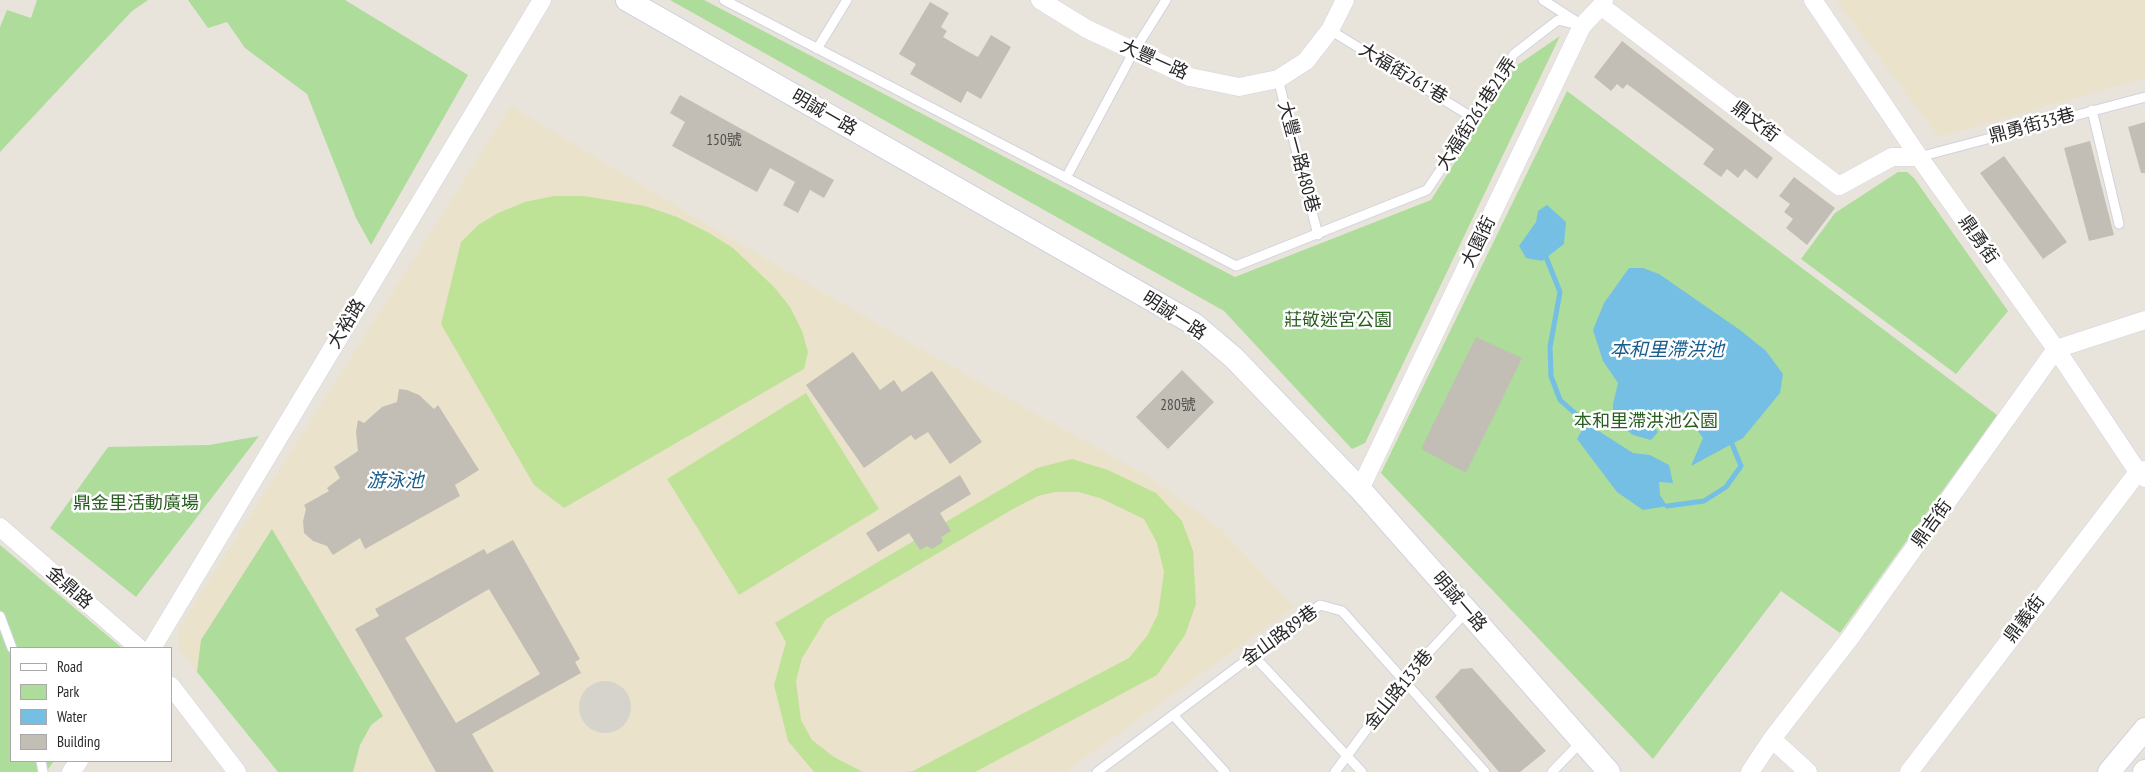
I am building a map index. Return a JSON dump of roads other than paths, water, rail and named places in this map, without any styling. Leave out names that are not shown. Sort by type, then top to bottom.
[{"type":"street","name":"大裕路","points":[[153,647],[542,0]]},
{"type":"street","name":"明誠一路","points":[[627,0],[1194,324],[1234,358],[1360,489],[1609,772]]},
{"type":"street","name":"大豐一路","points":[[1040,0],[1087,29],[1190,77],[1239,87],[1278,79]]},
{"type":"street","points":[[1278,79],[1306,61],[1330,30],[1345,0]]},
{"type":"street","name":"鼎勇街","points":[[1813,0],[1919,157],[2143,473]]},
{"type":"street","name":"大園街","points":[[1360,489],[1582,26],[1603,3]]},
{"type":"street","name":"鼎文街","points":[[1603,3],[1839,186],[1892,157],[1919,157]]},
{"type":"street","points":[[2056,349],[2145,320]]},
{"type":"street","name":"鼎吉街","points":[[1750,772],[1772,739],[1850,638],[2056,349]]},
{"type":"street","name":"鼎義街","points":[[1909,772],[2143,473]]},
{"type":"street","name":"金鼎路","points":[[0,527],[138,647]]},
{"type":"street","points":[[172,687],[237,772]]},
{"type":"street","points":[[2110,772],[2145,729]]},
{"type":"street","points":[[1772,739],[1808,772]]},
{"type":"lane","points":[[724,0],[1236,266],[1318,235]]},
{"type":"lane","points":[[817,49],[848,0]]},
{"type":"lane","points":[[1066,178],[1134,51],[1166,0]]},
{"type":"lane","points":[[1544,0],[1557,4],[1582,26]]},
{"type":"lane","name":"大福街261巷21弄","points":[[1318,235],[1427,190],[1475,118],[1514,54],[1558,20],[1582,26]]},
{"type":"lane","name":"大福街261'巷","points":[[1330,30],[1475,118]]},
{"type":"lane","name":"大豐一路480巷","points":[[1278,79],[1318,235]]},
{"type":"lane","name":"鼎勇街33巷","points":[[1919,157],[2145,97]]},
{"type":"lane","points":[[2092,110],[2119,224]]},
{"type":"lane","name":"金山路89巷","points":[[1098,772],[1320,605],[1342,611],[1485,772]]},
{"type":"lane","name":"金山路133巷","points":[[1335,772],[1402,680],[1467,610]]},
{"type":"lane","points":[[0,616],[12,647]]},
{"type":"lane","points":[[1253,655],[1362,772]]},
{"type":"lane","points":[[1173,715],[1225,772]]},
{"type":"lane","points":[[1552,772],[1582,741]]},
{"type":"water","points":[[1547,205],[1566,222],[1564,244],[1542,261],[1526,258],[1519,246],[1536,222],[1538,211]]},
{"type":"water","name":"本和里滯洪池","points":[[1629,268],[1643,268],[1659,274],[1740,330],[1766,351],[1783,374],[1780,393],[1743,438],[1691,466],[1703,438],[1684,412],[1661,410],[1650,421],[1658,432],[1651,440],[1633,435],[1613,420],[1613,404],[1618,383],[1603,361],[1593,330],[1604,303]]},
{"type":"water","points":[[1586,423],[1633,453],[1650,455],[1669,465],[1673,483],[1659,482],[1660,495],[1667,506],[1643,510],[1617,492],[1577,439]]},
{"type":"waterway","points":[[1546,257],[1560,292],[1550,347],[1551,376],[1560,400],[1586,423]]},
{"type":"waterway","points":[[1667,506],[1704,501],[1726,487],[1741,466],[1732,444]]},
{"type":"park label","name":"莊敬迷宮公園","points":[[1338,321]]},
{"type":"park label","name":"本和里滯洪池公園","points":[[1646,422]]},
{"type":"park label","name":"鼎金里活動廣場","points":[[136,504]]},
{"type":"water label","name":"游泳池","points":[[395,482]]}]
